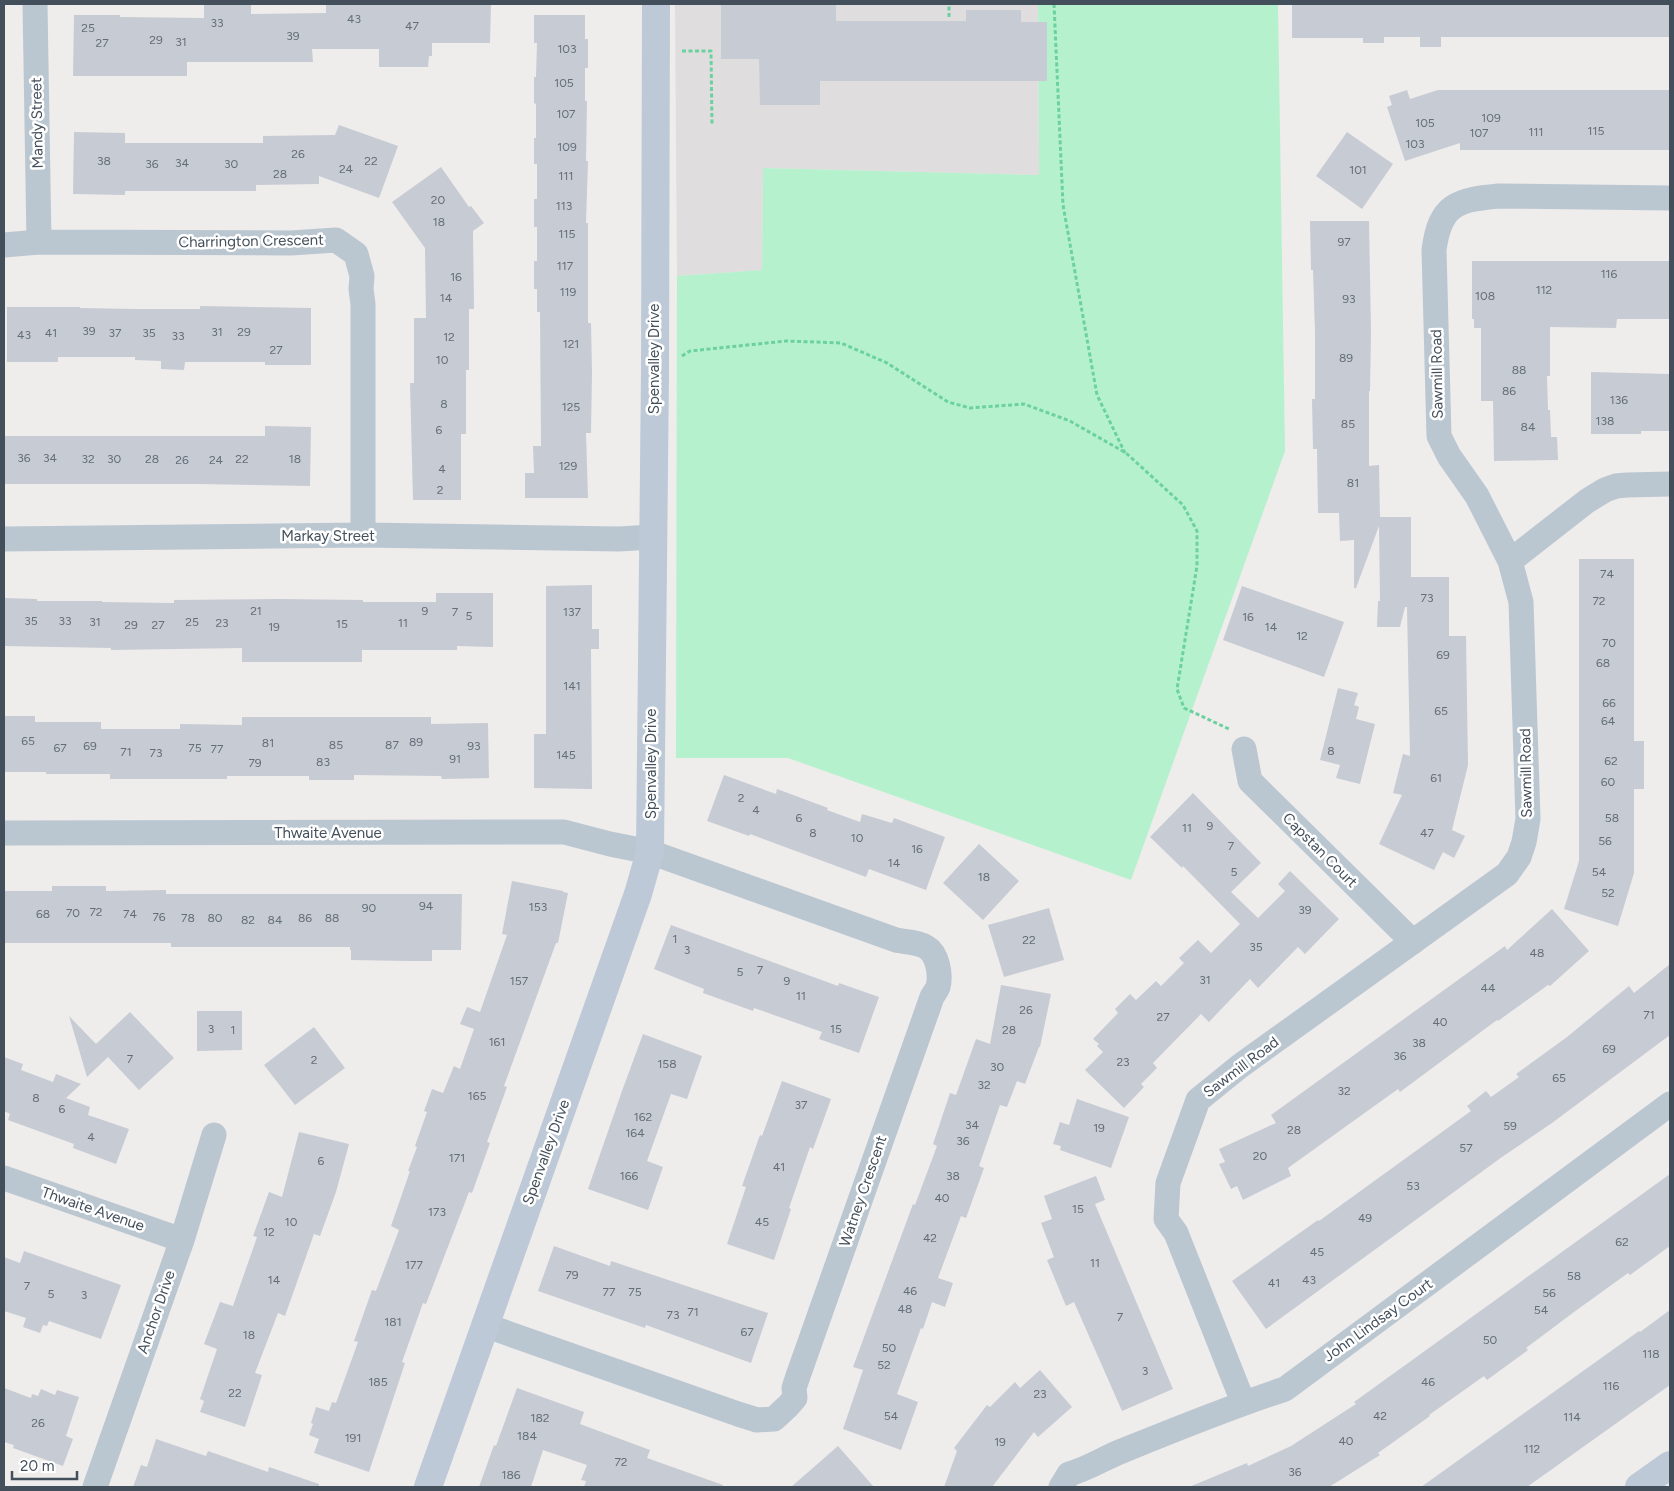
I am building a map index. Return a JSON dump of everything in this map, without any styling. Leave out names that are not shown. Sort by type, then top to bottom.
[{"type":"street","name":"Mandy Street","points":[[35,4],[39,242]]},
{"type":"street","name":"Spenvalley Drive","points":[[428,1487],[638,894],[650,852],[655,362],[656,4]]},
{"type":"street","name":"Sawmill Road","points":[[1243,1402],[1176,1233],[1166,1219],[1168,1182],[1198,1100],[1240,1066],[1507,874],[1519,857],[1528,819],[1520,602],[1510,561],[1477,496],[1449,456],[1438,436],[1434,250],[1439,224],[1447,210],[1474,198],[1499,196],[1670,198]]},
{"type":"street","name":"Charrington Crescent","points":[[39,242],[291,243],[336,240],[356,254],[362,276],[364,304],[363,535]]},
{"type":"street","points":[[4,245],[39,242]]},
{"type":"street","points":[[1510,561],[1587,501],[1605,490],[1627,484],[1670,484]]},
{"type":"street","name":"Markay Street","points":[[4,538],[363,535],[619,539],[652,537]]},
{"type":"street","name":"Capstan Court","points":[[1244,749],[1250,781],[1413,942]]},
{"type":"street","name":"Thwaite Avenue","points":[[4,833],[564,832],[650,852]]},
{"type":"street","name":"Watney Crescent","points":[[484,1325],[757,1420],[774,1419],[794,1398],[794,1388],[798,1376],[932,996],[938,988],[938,968],[935,957],[928,947],[896,940],[650,852]]},
{"type":"street","name":"John Lindsay Court","points":[[1061,1487],[1070,1474],[1081,1471],[1118,1452],[1243,1402],[1285,1389],[1670,1104]]},
{"type":"street","name":"Anchor Drive","points":[[95,1487],[182,1240],[214,1135]]},
{"type":"street","name":"Thwaite Avenue","points":[[4,1178],[182,1240]]},
{"type":"street","points":[[1639,1487],[1670,1465]]},
{"type":"path","points":[[949,17],[950,4]]},
{"type":"path","points":[[1054,4],[1063,205],[1097,395],[1126,453]]},
{"type":"path","points":[[682,51],[711,51],[712,126]]},
{"type":"path","points":[[682,356],[690,351],[786,341],[841,343],[887,363],[948,402],[970,408],[1024,404],[1070,421],[1126,453],[1183,505],[1197,531],[1197,566],[1177,689],[1184,708],[1230,729],[1244,749]]},
{"type":"shaded area","points":[[675,4],[1038,4],[1039,175],[763,168],[762,270],[677,276]]},
{"type":"green space","points":[[1038,4],[1278,4],[1285,451],[1131,880],[788,758],[676,758],[677,276],[762,270],[763,168],[1039,175]]},
{"type":"building","points":[[204,4],[251,4],[251,14],[326,13],[326,4],[491,4],[490,43],[432,43],[432,56],[429,56],[428,67],[379,67],[379,49],[312,49],[313,62],[187,62],[187,76],[73,76],[74,15],[204,18]]},
{"type":"building","points":[[721,4],[836,4],[836,21],[966,21],[966,10],[1021,10],[1021,22],[1047,22],[1047,81],[820,81],[820,105],[760,105],[759,59],[721,59]]},
{"type":"building","points":[[1292,4],[1670,4],[1670,37],[1441,37],[1441,47],[1420,47],[1420,37],[1384,37],[1384,43],[1363,43],[1363,38],[1292,38]]},
{"type":"building","points":[[534,15],[585,15],[585,39],[588,39],[588,68],[585,68],[585,101],[587,101],[586,161],[588,161],[586,223],[588,223],[588,323],[591,323],[592,372],[591,433],[586,433],[588,498],[525,498],[525,473],[534,473],[533,446],[541,446],[540,312],[537,312],[537,289],[534,289],[534,261],[537,261],[537,227],[534,227],[534,199],[537,199],[537,164],[534,164],[536,104],[534,103],[534,77],[536,77],[537,43],[534,43]]},
{"type":"building","points":[[1407,90],[1410,99],[1438,90],[1670,90],[1670,150],[1460,150],[1460,143],[1405,161],[1387,107],[1392,105],[1389,96]]},
{"type":"building","points":[[339,125],[398,146],[379,198],[319,176],[319,184],[256,185],[256,191],[125,191],[125,195],[73,194],[74,132],[125,133],[125,143],[263,143],[263,136],[335,135]]},
{"type":"building","points":[[1347,132],[1393,164],[1362,209],[1316,176]]},
{"type":"building","points":[[441,167],[469,207],[471,206],[484,223],[473,231],[474,309],[469,309],[469,370],[466,370],[466,434],[461,434],[461,500],[413,500],[410,383],[414,383],[414,318],[426,318],[425,248],[392,202]]},
{"type":"building","points":[[1310,221],[1369,221],[1371,332],[1369,466],[1379,465],[1380,517],[1411,517],[1411,577],[1449,577],[1449,636],[1466,636],[1468,765],[1452,830],[1465,836],[1454,858],[1443,852],[1434,870],[1379,844],[1402,795],[1393,793],[1403,754],[1410,756],[1407,607],[1405,607],[1400,627],[1377,627],[1378,601],[1380,601],[1379,526],[1356,588],[1354,588],[1354,540],[1340,541],[1339,513],[1318,513],[1317,449],[1313,449],[1312,399],[1315,399],[1315,333]]},
{"type":"building","points":[[1472,261],[1670,261],[1670,319],[1617,319],[1616,328],[1550,327],[1550,376],[1547,376],[1548,410],[1550,410],[1551,437],[1557,437],[1558,460],[1494,461],[1493,401],[1481,401],[1481,328],[1474,328],[1474,319],[1472,319]]},
{"type":"building","points":[[200,306],[311,308],[311,365],[265,365],[265,362],[185,362],[184,370],[161,369],[161,361],[135,360],[135,357],[58,357],[58,362],[7,362],[7,307],[200,309]]},
{"type":"building","points":[[1591,372],[1670,374],[1670,431],[1641,431],[1641,434],[1591,434]]},
{"type":"building","points":[[265,426],[311,427],[310,486],[5,484],[4,436],[265,436]]},
{"type":"building","points":[[1579,559],[1634,559],[1634,741],[1644,741],[1644,789],[1634,789],[1634,873],[1618,926],[1564,909],[1579,861]]},
{"type":"building","points":[[592,585],[592,629],[599,629],[599,649],[591,649],[592,789],[534,788],[534,734],[546,734],[546,586]]},
{"type":"building","points":[[1242,586],[1344,622],[1324,677],[1223,640]]},
{"type":"building","points":[[436,593],[493,593],[493,647],[457,646],[457,650],[362,650],[362,662],[242,662],[242,648],[111,650],[111,648],[4,646],[4,598],[37,599],[37,601],[174,603],[174,600],[280,599],[436,602]]},
{"type":"building","points":[[1338,688],[1358,693],[1354,705],[1359,707],[1356,719],[1375,724],[1360,784],[1336,778],[1340,765],[1320,760]]},
{"type":"building","points":[[4,716],[35,716],[35,722],[101,722],[101,729],[180,729],[180,724],[242,725],[242,717],[431,717],[431,724],[488,723],[489,778],[442,779],[441,776],[354,775],[354,780],[309,780],[309,776],[227,776],[227,779],[110,779],[110,774],[4,772]]},
{"type":"building","points":[[724,775],[776,794],[777,789],[860,822],[862,814],[892,823],[894,818],[945,837],[926,890],[869,869],[866,877],[750,834],[749,836],[707,821]]},
{"type":"building","points":[[1193,793],[1261,863],[1231,892],[1258,918],[1285,891],[1278,884],[1290,871],[1339,919],[1305,954],[1298,947],[1258,988],[1250,979],[1209,1022],[1201,1014],[1153,1063],[1157,1068],[1141,1084],[1144,1087],[1124,1108],[1085,1070],[1103,1052],[1097,1046],[1099,1044],[1093,1039],[1118,1013],[1115,1009],[1130,994],[1136,1000],[1156,981],[1161,986],[1184,963],[1179,958],[1198,940],[1211,953],[1240,924],[1183,866],[1182,868],[1150,837]]},
{"type":"building","points":[[979,844],[1019,881],[983,920],[943,883]]},
{"type":"building","points":[[512,881],[568,893],[558,943],[556,943],[504,1086],[507,1087],[487,1142],[490,1143],[472,1193],[469,1192],[426,1304],[423,1303],[402,1362],[405,1363],[369,1472],[314,1453],[319,1439],[309,1435],[313,1424],[311,1423],[316,1407],[329,1411],[332,1402],[336,1403],[358,1342],[354,1341],[372,1290],[376,1291],[399,1230],[391,1226],[410,1171],[408,1171],[417,1147],[415,1146],[427,1112],[424,1111],[432,1089],[443,1093],[454,1066],[460,1069],[474,1029],[460,1024],[467,1007],[480,1012],[507,935],[502,934]]},
{"type":"building","points":[[52,886],[106,886],[106,891],[166,890],[166,894],[462,894],[461,950],[432,950],[432,961],[408,961],[351,960],[350,947],[171,947],[171,943],[4,943],[4,891],[52,891]]},
{"type":"building","points":[[1049,908],[1064,960],[1004,977],[988,925]]},
{"type":"building","points":[[1552,909],[1589,951],[1550,986],[1548,985],[1497,1020],[1400,1092],[1398,1089],[1288,1168],[1291,1176],[1243,1200],[1237,1186],[1231,1189],[1219,1164],[1225,1162],[1219,1149],[1276,1123],[1271,1115],[1505,946],[1507,950]]},
{"type":"building","points":[[671,925],[838,986],[839,983],[879,997],[859,1053],[819,1039],[822,1032],[754,1008],[753,1011],[703,993],[704,989],[654,969]]},
{"type":"building","points":[[1670,964],[1670,1035],[1552,1123],[1502,1157],[1266,1329],[1232,1281],[1319,1221],[1471,1111],[1467,1106],[1486,1091],[1491,1097],[1519,1077],[1516,1074],[1567,1037],[1629,986],[1634,993]]},
{"type":"building","points":[[1001,985],[1051,994],[1040,1047],[1025,1084],[1017,1081],[1007,1107],[1000,1105],[979,1166],[984,1168],[966,1218],[961,1216],[938,1278],[953,1283],[945,1307],[932,1302],[897,1394],[918,1402],[901,1450],[843,1429],[863,1370],[853,1367],[913,1204],[915,1205],[937,1146],[933,1144],[950,1093],[956,1095],[976,1039],[990,1044]]},
{"type":"building","points":[[197,1011],[242,1011],[242,1050],[197,1051]]},
{"type":"building","points":[[130,1012],[174,1058],[139,1090],[108,1057],[87,1077],[69,1016],[96,1044]]},
{"type":"building","points":[[314,1027],[345,1068],[295,1105],[264,1065]]},
{"type":"building","points":[[643,1034],[702,1056],[687,1099],[671,1094],[647,1161],[663,1167],[648,1210],[588,1189]]},
{"type":"building","points":[[4,1057],[23,1064],[21,1070],[53,1082],[56,1074],[81,1084],[66,1098],[90,1107],[88,1115],[129,1129],[116,1164],[73,1148],[74,1144],[8,1120],[10,1114],[4,1111]]},
{"type":"building","points":[[782,1081],[831,1099],[813,1149],[810,1147],[774,1260],[727,1244],[746,1187],[742,1186]]},
{"type":"building","points":[[1077,1099],[1129,1117],[1111,1168],[1060,1150],[1061,1146],[1053,1144],[1060,1122],[1069,1125]]},
{"type":"building","points":[[299,1132],[349,1144],[336,1192],[320,1236],[314,1234],[285,1316],[278,1313],[255,1373],[262,1375],[245,1427],[200,1412],[204,1401],[200,1399],[217,1349],[204,1344],[220,1302],[233,1306],[257,1237],[253,1236],[269,1192],[282,1197]]},
{"type":"building","points":[[1670,1174],[1670,1246],[1630,1275],[1628,1273],[1574,1312],[1526,1348],[1528,1350],[1487,1380],[1484,1376],[1429,1415],[1378,1453],[1380,1455],[1329,1487],[1189,1487],[1247,1463],[1248,1466],[1291,1446],[1356,1404],[1354,1402]]},
{"type":"building","points":[[1096,1176],[1105,1200],[1095,1204],[1173,1389],[1122,1411],[1074,1302],[1066,1306],[1047,1260],[1054,1257],[1041,1223],[1052,1219],[1044,1196]]},
{"type":"building","points":[[554,1246],[610,1266],[611,1261],[768,1313],[751,1363],[646,1325],[645,1328],[538,1291]]},
{"type":"building","points":[[24,1251],[121,1285],[101,1339],[49,1321],[47,1326],[43,1325],[40,1333],[23,1327],[26,1318],[4,1311],[4,1257],[20,1263]]},
{"type":"building","points":[[1670,1310],[1670,1385],[1527,1487],[1421,1487],[1639,1331]]},
{"type":"building","points":[[1040,1370],[1072,1407],[1038,1437],[1034,1432],[992,1487],[944,1487],[957,1451],[954,1448],[987,1405],[990,1407],[1015,1382],[1020,1388]]},
{"type":"building","points":[[4,1388],[31,1398],[32,1394],[38,1396],[41,1389],[55,1395],[57,1390],[79,1397],[66,1436],[73,1439],[63,1466],[13,1448],[14,1445],[4,1442]]},
{"type":"building","points":[[517,1388],[584,1412],[580,1424],[650,1450],[647,1458],[723,1485],[722,1487],[584,1487],[586,1481],[581,1480],[587,1465],[543,1450],[531,1487],[479,1487]]},
{"type":"building","points":[[156,1439],[206,1456],[208,1451],[268,1472],[269,1467],[319,1484],[319,1487],[133,1487],[141,1465],[147,1467]]},
{"type":"building","points":[[838,1446],[874,1487],[791,1487]]}]
